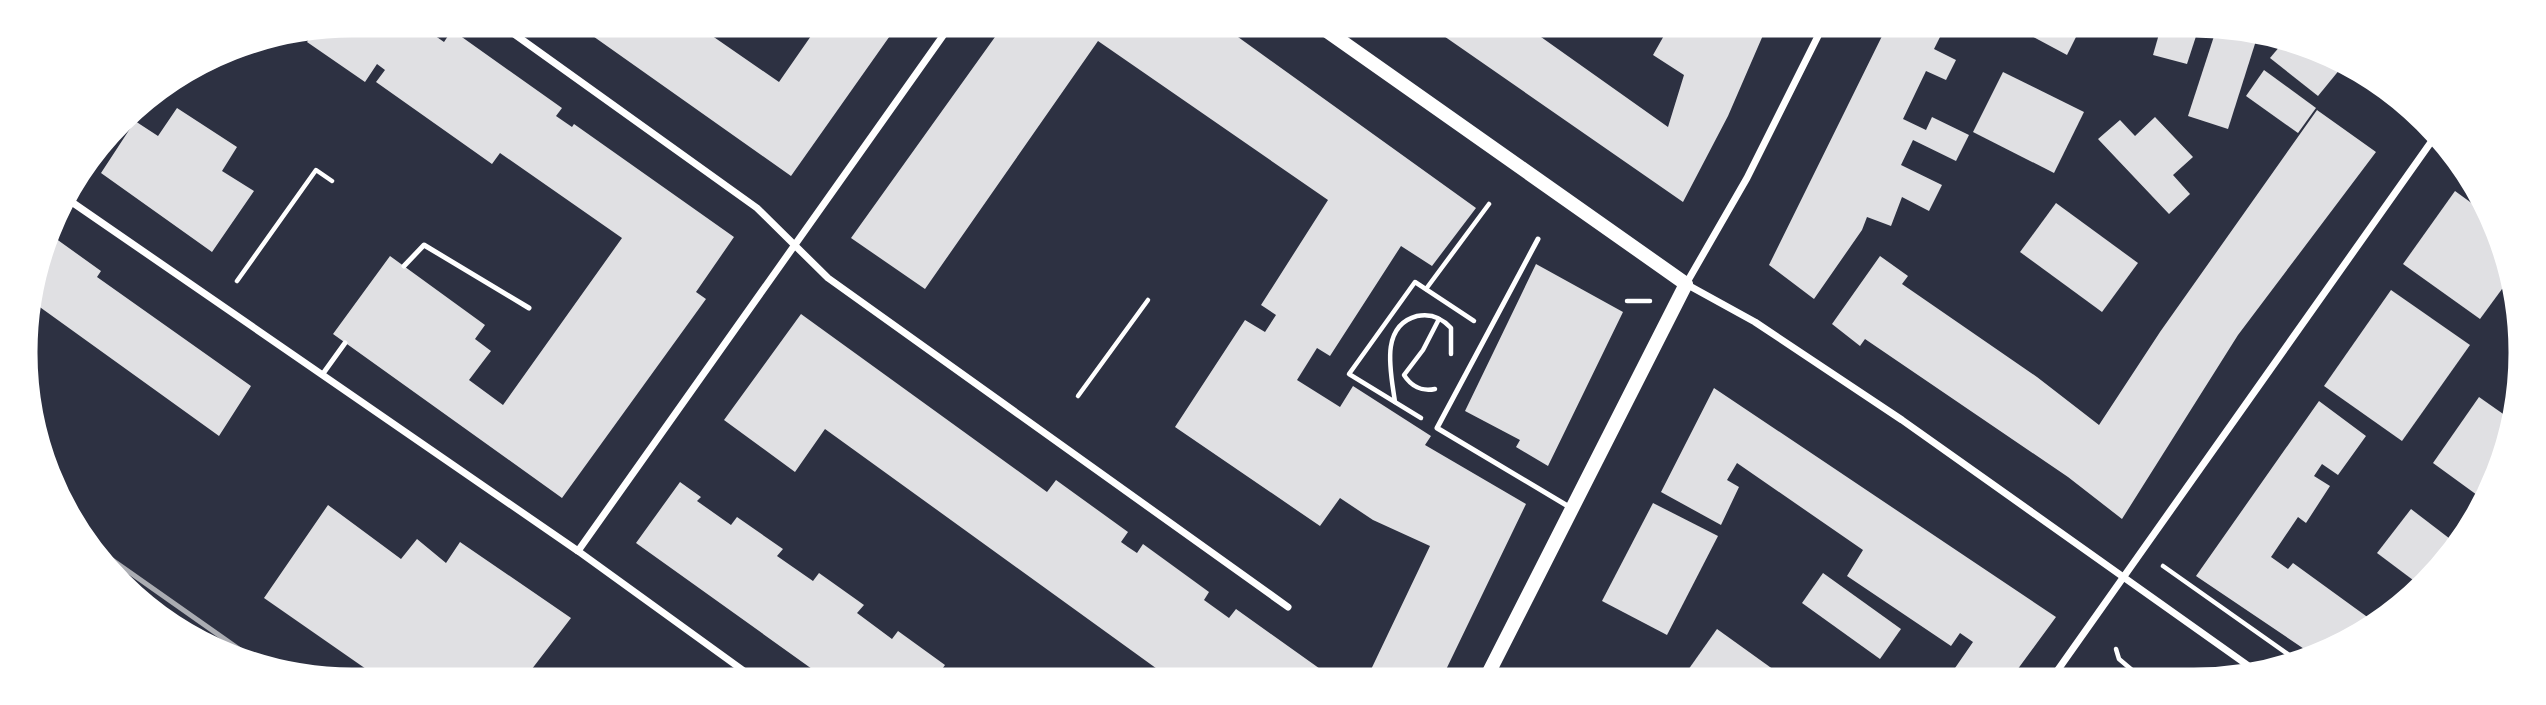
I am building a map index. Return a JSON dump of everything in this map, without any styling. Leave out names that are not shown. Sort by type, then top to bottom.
[{"type":"main road","points":[[1331,33],[1686,284],[1489,672]]},
{"type":"street","points":[[511,33],[757,208],[828,278],[1288,607]]},
{"type":"street","points":[[578,551],[945,33]]},
{"type":"street","points":[[1820,33],[1747,178],[1686,284],[1755,322],[1891,412],[2250,667]]},
{"type":"street","points":[[2056,672],[2432,140]]},
{"type":"street","points":[[71,202],[578,551],[747,672]]},
{"type":"lane","points":[[1538,239],[1437,428],[1571,508]]},
{"type":"lane","points":[[404,266],[424,245],[529,308]]},
{"type":"lane","points":[[322,375],[345,343]]},
{"type":"path","points":[[237,281],[316,170],[332,181]]},
{"type":"path","points":[[1426,289],[1489,204]]},
{"type":"path","points":[[1437,428],[1349,374],[1415,282],[1489,331]]},
{"type":"path","points":[[1078,396],[1148,300]]},
{"type":"path","points":[[1395,402],[1391,342],[1398,327],[1409,318],[1422,315],[1439,319],[1451,328],[1453,340],[1449,365]]},
{"type":"path","points":[[1439,319],[1423,350],[1404,375],[1410,385],[1428,391],[1440,388]]},
{"type":"path","points":[[2163,566],[2291,656]]},
{"type":"path","points":[[2116,649],[2119,659],[2134,672]]},
{"type":"building","points":[[431,33],[444,42],[450,33],[456,33],[562,108],[556,116],[572,127],[574,124],[734,237],[696,292],[706,299],[562,498],[333,334],[390,256],[485,325],[475,339],[491,351],[469,380],[503,405],[622,238],[500,153],[492,164],[376,82],[385,70],[377,64],[365,82],[307,42],[311,36],[332,34]]},
{"type":"building","points":[[589,33],[708,33],[779,82],[813,33],[892,33],[791,176]]},
{"type":"building","points":[[998,33],[1233,33],[1476,208],[1432,266],[1401,246],[1330,356],[1317,348],[1297,380],[1340,407],[1353,386],[1431,436],[1425,445],[1526,504],[1445,672],[1370,672],[1430,546],[1373,520],[1340,498],[1320,526],[1175,427],[1245,320],[1265,332],[1276,315],[1261,305],[1328,200],[1098,41],[925,289],[851,238]]},
{"type":"building","points":[[1440,33],[1536,33],[1668,127],[1684,75],[1653,55],[1665,33],[1764,33],[1728,116],[1683,202]]},
{"type":"building","points":[[1884,33],[1942,33],[1934,49],[1956,60],[1946,80],[1926,71],[1903,119],[1926,130],[1932,117],[1969,135],[1956,161],[1913,140],[1901,165],[1942,185],[1929,211],[1902,197],[1891,226],[1867,217],[1862,230],[1814,299],[1769,265]]},
{"type":"building","points":[[2026,33],[2078,33],[2067,55]]},
{"type":"building","points":[[2159,33],[2197,33],[2187,64],[2153,55]]},
{"type":"building","points":[[2215,34],[2256,39],[2228,129],[2188,116]]},
{"type":"building","points":[[2281,45],[2340,69],[2318,96],[2270,58]]},
{"type":"building","points":[[2264,70],[2316,108],[2298,133],[2246,96]]},
{"type":"building","points":[[2003,72],[2084,112],[2054,173],[1973,132]]},
{"type":"building","points":[[177,108],[237,147],[222,171],[254,191],[212,252],[101,173],[135,121],[158,136]]},
{"type":"building","points":[[2317,110],[2376,152],[2238,335],[2122,519],[2068,477],[1865,339],[1860,346],[1832,324],[1880,256],[1908,276],[1902,284],[2037,377],[2099,425],[2160,332]]},
{"type":"building","points":[[2155,117],[2193,157],[2173,175],[2190,194],[2169,214],[2098,139],[2120,120],[2135,136]]},
{"type":"building","points":[[2455,191],[2480,211],[2496,250],[2506,284],[2480,319],[2403,264]]},
{"type":"building","points":[[2056,203],[2138,263],[2102,312],[2020,252]]},
{"type":"building","points":[[55,238],[101,271],[97,277],[251,386],[219,436],[37,305],[44,270]]},
{"type":"building","points":[[1536,264],[1623,312],[1548,466],[1516,447],[1520,440],[1465,411]]},
{"type":"building","points":[[2391,290],[2470,345],[2402,441],[2324,386]]},
{"type":"building","points":[[801,314],[1047,492],[1056,480],[1128,532],[1121,542],[1137,553],[1143,544],[1209,592],[1204,600],[1229,618],[1236,609],[1323,671],[1161,672],[825,429],[795,472],[724,420]]},
{"type":"building","points":[[1714,388],[2056,617],[2016,672],[1952,672],[1973,642],[1960,633],[1951,646],[1847,576],[1863,550],[1737,463],[1727,480],[1739,487],[1721,525],[1661,492]]},
{"type":"building","points":[[2479,397],[2507,416],[2496,455],[2479,496],[2433,463]]},
{"type":"building","points":[[2319,401],[2366,436],[2338,475],[2322,464],[2314,476],[2330,486],[2306,523],[2298,517],[2271,557],[2288,569],[2293,563],[2370,619],[2335,639],[2307,651],[2196,576]]},
{"type":"building","points":[[680,482],[701,497],[697,501],[731,525],[737,517],[783,549],[777,556],[813,581],[819,573],[864,605],[857,613],[892,639],[898,631],[945,665],[940,672],[816,672],[636,543]]},
{"type":"building","points":[[1653,503],[1718,536],[1667,635],[1602,601]]},
{"type":"building","points":[[328,505],[401,559],[417,539],[446,563],[460,542],[571,618],[530,672],[370,672],[264,598]]},
{"type":"building","points":[[2411,509],[2452,540],[2415,582],[2377,553]]},
{"type":"building","points":[[1823,573],[1901,629],[1880,659],[1802,603]]},
{"type":"building","points":[[1717,629],[1777,672],[1687,672]]},
{"type":"railway","points":[[106,556],[244,652]]}]
